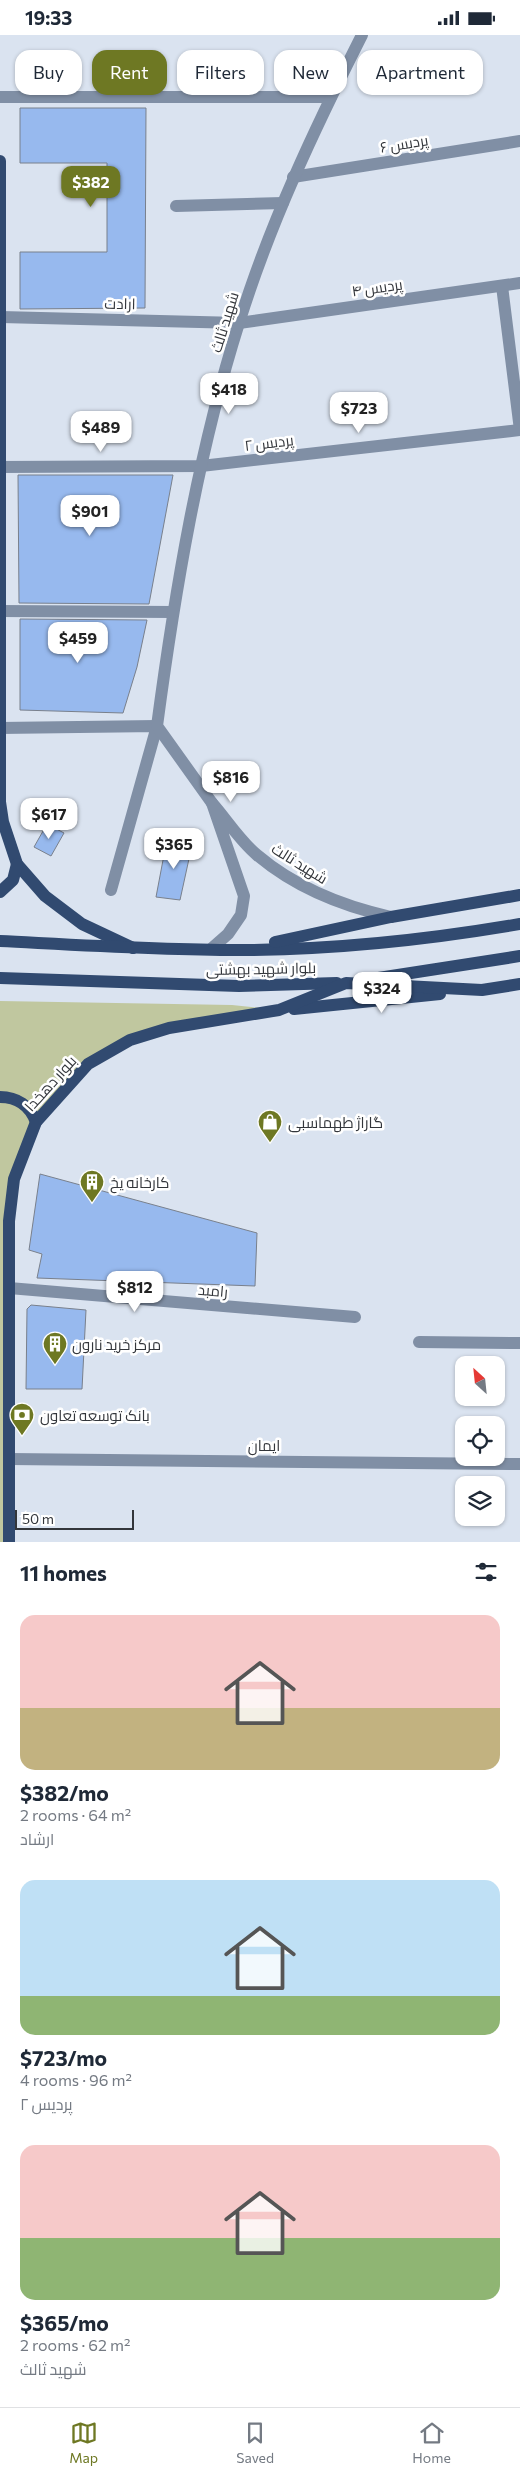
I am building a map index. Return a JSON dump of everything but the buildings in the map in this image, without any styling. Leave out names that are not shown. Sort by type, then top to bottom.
[{"type":"main road","points":[[0,161],[0,802],[3,822],[17,864],[45,896],[82,924],[133,948]]},
{"type":"main road","points":[[0,892],[13,880],[17,864]]},
{"type":"main road","points":[[239,950],[391,917],[520,895]]},
{"type":"main road","name":"بلوار شهید بهشتی","points":[[0,941],[133,948],[239,950],[354,945],[468,933],[520,924]]},
{"type":"main road","name":"بلوار شهید بهشتی","points":[[0,978],[239,986],[346,983],[520,956]]},
{"type":"main road","points":[[346,983],[482,990]]},
{"type":"main road","name":"بلوار دهخدا","points":[[9,1542],[9,1221],[14,1179],[36,1122],[88,1064],[130,1040],[169,1027],[279,1010],[346,983]]},
{"type":"main road","points":[[279,1010],[482,990],[520,984]]},
{"type":"main road","points":[[0,1097],[13,1098],[21,1102],[30,1110],[36,1122]]},
{"type":"street","name":"شهید ثالث","points":[[111,890],[157,726],[172,612],[201,466],[238,323],[293,177],[362,35]]},
{"type":"street","points":[[0,97],[331,97]]},
{"type":"street","name":"پردیس ۶","points":[[293,177],[520,141]]},
{"type":"street","points":[[176,206],[283,203]]},
{"type":"street","name":"پردیس ۴","points":[[238,323],[520,283]]},
{"type":"street","points":[[502,286],[520,430]]},
{"type":"street","name":"ارادت","points":[[1,317],[238,323]]},
{"type":"street","name":"پردیس ۲","points":[[1,467],[201,466],[520,430]]},
{"type":"street","points":[[0,611],[172,612]]},
{"type":"street","name":"شهید ثالث","points":[[157,726],[212,803],[256,854],[296,883],[352,909],[391,917]]},
{"type":"street","points":[[0,728],[157,726]]},
{"type":"street","name":"شهید ثالث","points":[[211,949],[228,934],[241,915],[244,896],[212,803]]},
{"type":"street","name":"رامبد","points":[[9,1288],[264,1311],[355,1317]]},
{"type":"street","points":[[419,1342],[520,1343]]},
{"type":"street","name":"ایمان","points":[[9,1459],[520,1464]]},
{"type":"green space","points":[[0,1001],[232,1005],[279,1010],[169,1028],[99,1056],[36,1122],[14,1179],[9,1542],[0,1542]]},
{"type":"place","name":"گاراژ طهماسبی","points":[[270,1143]]},
{"type":"place","name":"کارخانه یخ","points":[[92,1203]]},
{"type":"place","name":"مرکز خرید نارون","points":[[55,1365]]},
{"type":"place","name":"بانک توسعه تعاون","points":[[22,1436]]}]
